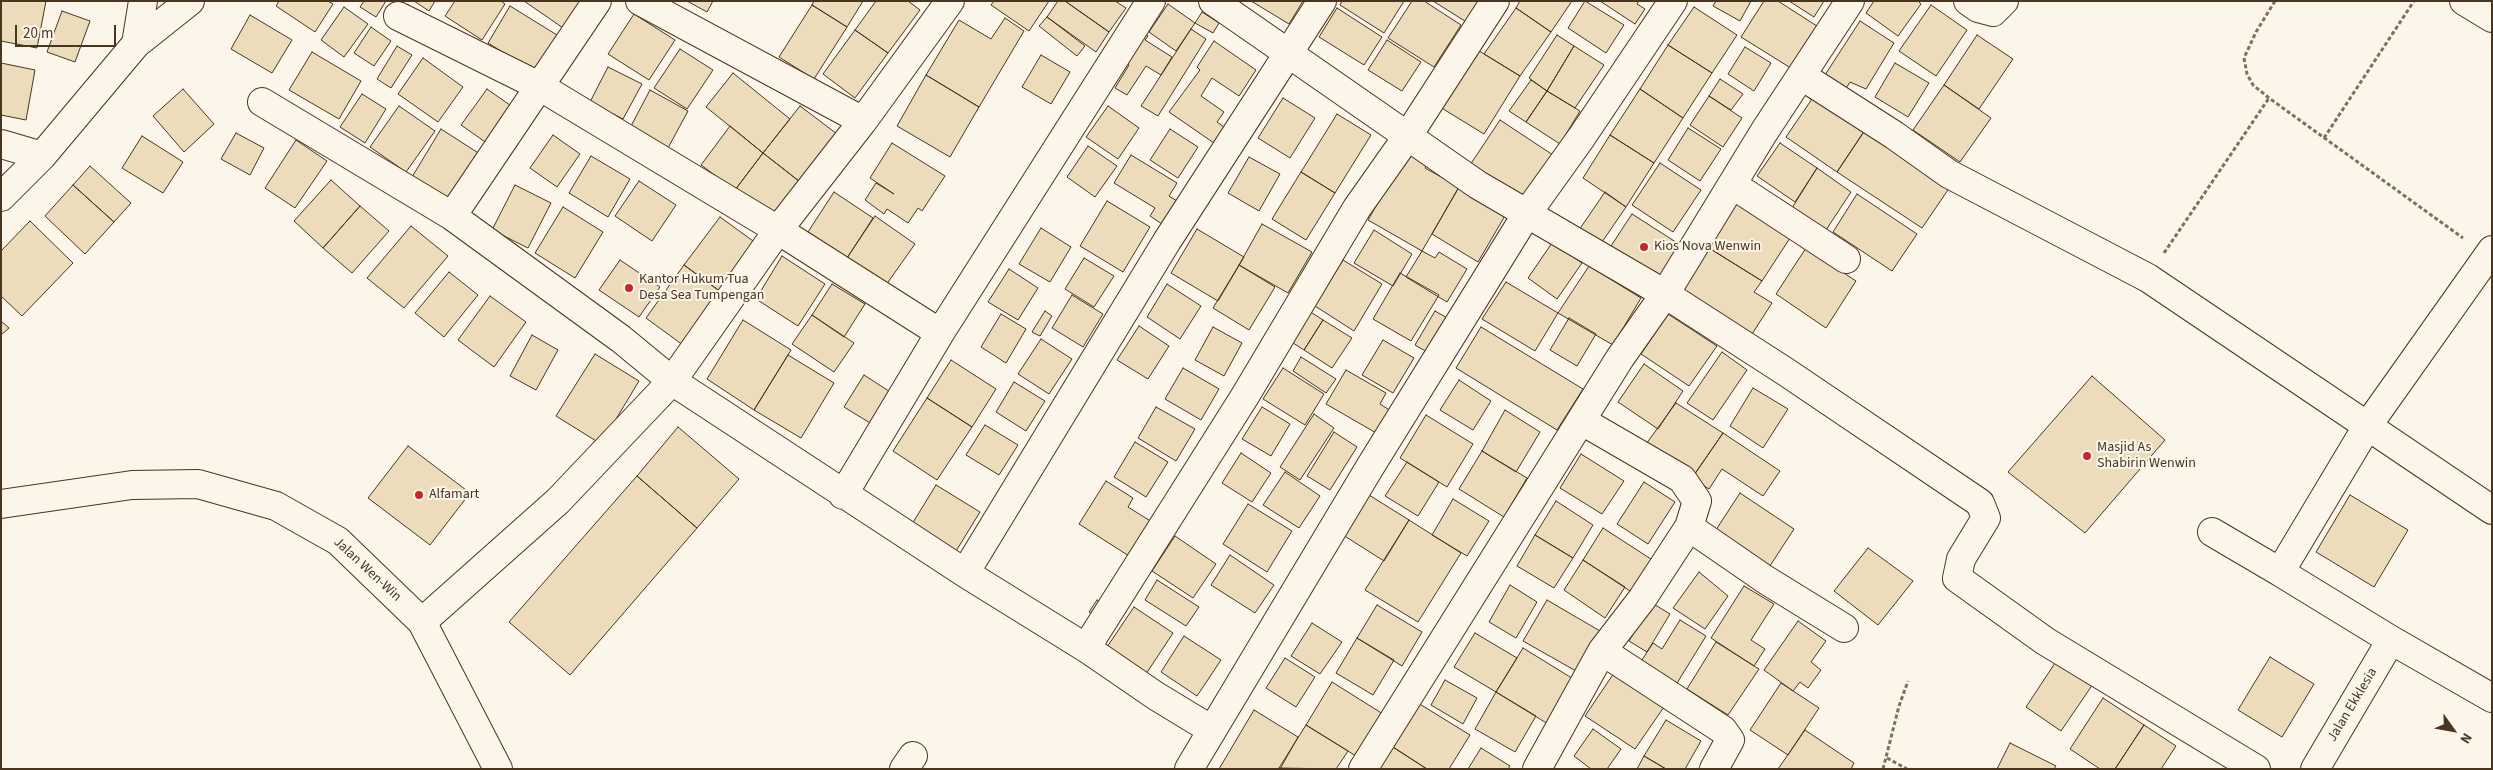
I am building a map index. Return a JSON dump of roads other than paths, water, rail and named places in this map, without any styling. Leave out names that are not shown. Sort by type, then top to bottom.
[{"type":"street","points":[[136,44],[143,1]]},
{"type":"street","points":[[1,197],[42,156],[136,44],[190,1]]},
{"type":"street","points":[[452,216],[597,1]]},
{"type":"street","points":[[640,1],[863,121]]},
{"type":"street","points":[[843,495],[940,333],[1151,1]]},
{"type":"street","points":[[1213,1],[1478,185],[1528,212],[1665,294],[1786,372],[1980,503],[1986,518],[1961,559],[1957,578],[2045,641],[2256,769]]},
{"type":"street","points":[[965,573],[1167,241],[1322,1]]},
{"type":"street","points":[[1086,648],[1245,396],[1357,208],[1407,137],[1495,1]]},
{"type":"street","points":[[1189,769],[1365,475],[1528,212],[1672,1]]},
{"type":"street","points":[[1362,769],[1620,358],[1665,294],[1733,186],[1764,132],[1850,1]]},
{"type":"street","points":[[1968,1],[1978,8],[1992,12],[2004,1]]},
{"type":"street","points":[[2464,1],[2492,18]]},
{"type":"street","points":[[422,622],[558,500],[672,381],[778,230],[863,121],[942,4]]},
{"type":"street","points":[[398,16],[540,86],[778,230],[940,333]]},
{"type":"street","points":[[1802,76],[1894,135],[1949,174],[2148,278],[2492,510]]},
{"type":"street","points":[[262,102],[452,216],[621,339],[672,381],[843,495],[1212,730]]},
{"type":"street","points":[[1,144],[42,156]]},
{"type":"street","points":[[1733,186],[1846,260]]},
{"type":"street","points":[[2280,572],[2368,425],[2490,253]]},
{"type":"street","points":[[1537,769],[1602,651],[1642,599],[1689,527],[1697,501],[1682,479],[1582,421]]},
{"type":"street","name":"Jalan Wen-Win","points":[[1,504],[132,485],[198,484],[276,506],[338,541],[422,622],[498,769]]},
{"type":"street","points":[[1689,527],[1766,580],[1844,628]]},
{"type":"street","points":[[2212,532],[2391,640],[2492,698]]},
{"type":"street","name":"Jalan Ekklesia","points":[[2315,769],[2391,640]]},
{"type":"street","points":[[1602,651],[1723,730],[1730,740],[1714,769]]},
{"type":"place","name":"Kios Nova Wenwin","points":[[1644,247]]},
{"type":"place","name":"Kantor Hukum Tua Desa Sea Tumpengan","points":[[629,288]]},
{"type":"place","name":"Masjid As Shabirin Wenwin","points":[[2087,456]]},
{"type":"place","name":"Alfamart","points":[[419,495]]}]
